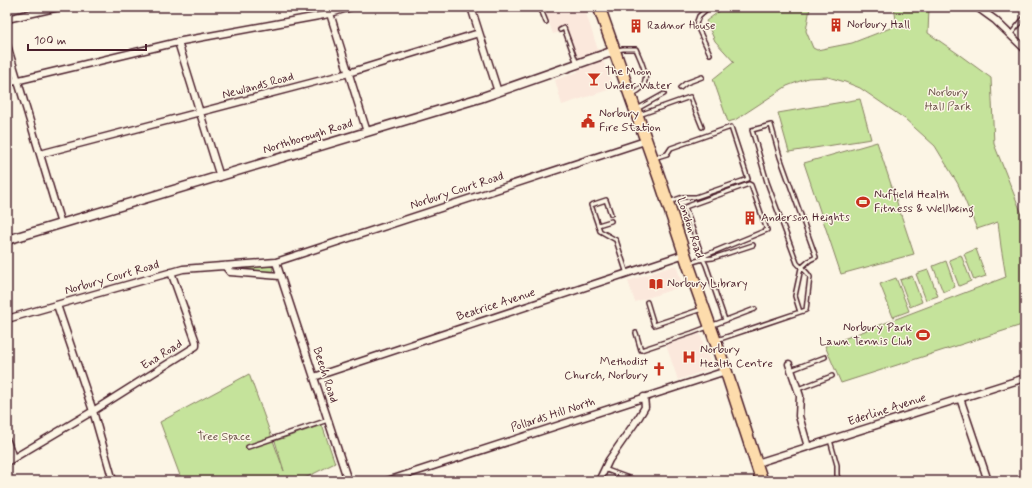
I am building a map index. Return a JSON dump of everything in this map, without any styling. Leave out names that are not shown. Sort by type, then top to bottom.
[{"type":"highway","name":"London Road","points":[[599,7],[726,371],[762,481]]},
{"type":"street","points":[[7,19],[59,7]]},
{"type":"street","points":[[7,83],[178,42],[329,10],[351,7]]},
{"type":"street","points":[[471,7],[498,92]]},
{"type":"street","points":[[977,7],[995,20],[1025,49]]},
{"type":"street","points":[[329,10],[367,132]]},
{"type":"street","name":"Newlands Road","points":[[40,154],[349,73],[479,33]]},
{"type":"street","points":[[178,42],[220,176]]},
{"type":"street","points":[[7,45],[61,224]]},
{"type":"street","name":"Northborough Road","points":[[7,240],[498,92],[614,51]]},
{"type":"street","name":"Norbury Court Road","points":[[7,319],[171,272],[276,262],[645,140]]},
{"type":"street","name":"Beatrice Avenue","points":[[314,378],[627,274],[686,259]]},
{"type":"street","points":[[276,262],[280,276]]},
{"type":"street","name":"Norbury Court Road","points":[[225,266],[230,272],[280,276]]},
{"type":"street","name":"Ena Road","points":[[93,411],[196,346],[196,342],[171,272]]},
{"type":"street","name":"Beech Road","points":[[280,276],[348,481]]},
{"type":"street","points":[[57,305],[93,411],[113,481]]},
{"type":"street","points":[[790,367],[798,389],[800,399],[799,416],[808,447]]},
{"type":"street","name":"Pollards Hill North","points":[[386,481],[726,371]]},
{"type":"street","name":"Ederline Avenue","points":[[757,463],[1025,378]]},
{"type":"street","points":[[599,481],[615,450],[646,405],[644,397]]},
{"type":"street","points":[[960,398],[988,481]]},
{"type":"street","points":[[7,462],[93,411]]},
{"type":"street","points":[[7,441],[13,458]]},
{"type":"lane","points":[[540,7],[546,22]]},
{"type":"lane","points":[[709,7],[700,16],[696,24],[710,54]]},
{"type":"lane","points":[[1010,35],[1025,17]]},
{"type":"lane","points":[[560,30],[564,28],[577,64]]},
{"type":"lane","points":[[614,51],[623,48],[636,49],[644,68],[646,75],[644,85],[638,91],[630,94]]},
{"type":"lane","points":[[680,88],[686,83],[702,77]]},
{"type":"lane","points":[[637,113],[664,94]]},
{"type":"lane","points":[[637,113],[690,97],[702,127]]},
{"type":"lane","points":[[715,340],[800,312],[806,310],[810,280],[808,274],[801,268],[797,263],[767,182],[752,130],[771,125],[780,157],[816,257],[801,268],[795,296],[800,312]]},
{"type":"lane","points":[[652,159],[667,154],[671,148],[731,128],[748,179],[696,197],[683,197],[668,203]]},
{"type":"lane","points":[[703,259],[706,255],[767,230],[751,185],[749,184],[685,207],[703,259],[725,320]]},
{"type":"lane","points":[[611,214],[606,200],[591,205],[600,231],[616,240],[627,274]]},
{"type":"lane","points":[[598,225],[612,221]]},
{"type":"lane","points":[[686,259],[713,258],[753,245]]},
{"type":"lane","points":[[647,302],[654,325],[703,308]]},
{"type":"lane","points":[[636,333],[641,350],[692,333],[755,309]]},
{"type":"lane","points":[[790,367],[825,357]]},
{"type":"lane","points":[[798,389],[832,376]]},
{"type":"lane","points":[[248,447],[328,420]]},
{"type":"lane","points":[[830,440],[837,465],[837,475],[839,481]]},
{"type":"lane","points":[[604,469],[634,480],[663,480]]},
{"type":"shaded area","points":[[544,7],[584,7],[597,47],[614,88],[562,105],[555,80],[578,72],[563,31],[553,34]]},
{"type":"shaded area","name":"Norbury Library","points":[[676,265],[683,286],[635,302],[628,281]]},
{"type":"shaded area","name":"Norbury Health Centre","points":[[700,334],[712,368],[678,380],[666,345]]},
{"type":"green space","name":"Norbury Hall Park","points":[[725,7],[812,7],[810,8],[806,31],[813,48],[817,50],[852,43],[893,27],[896,20],[894,7],[931,7],[929,9],[928,33],[991,78],[994,144],[1025,222],[1025,324],[841,383],[825,346],[1006,277],[998,222],[977,229],[958,184],[935,146],[905,119],[860,88],[845,82],[828,77],[808,78],[787,86],[735,120],[728,122],[713,79],[734,62],[715,41],[706,21]]},
{"type":"green space","points":[[860,99],[871,139],[789,152],[778,113]]},
{"type":"green space","points":[[877,142],[914,254],[841,274],[804,163]]},
{"type":"green space","points":[[976,249],[986,276],[974,280],[964,254]]},
{"type":"green space","points":[[961,255],[971,281],[959,286],[949,260]]},
{"type":"green space","points":[[946,261],[955,287],[943,292],[933,266]]},
{"type":"green space","points":[[272,266],[273,270],[271,272],[235,269]]},
{"type":"green space","points":[[928,270],[938,296],[926,300],[916,274]]},
{"type":"green space","points":[[912,276],[922,302],[910,307],[900,280]]},
{"type":"green space","points":[[896,278],[909,311],[893,317],[880,284]]},
{"type":"green space","name":"Tree Space","points":[[249,374],[284,471],[275,441],[322,425],[335,463],[299,481],[182,481],[160,422]]},
{"type":"place","name":"Norbury Hall","points":[[836,25]]},
{"type":"place","name":"Radnor House","points":[[636,26]]},
{"type":"place","name":"The Moon Under Water","points":[[594,79]]},
{"type":"place","name":"Norbury Fire Station","points":[[588,121]]},
{"type":"place","name":"Nuffield Health Fitness & Wellbeing","points":[[863,202]]},
{"type":"place","name":"Anderson Heights","points":[[750,218]]},
{"type":"place","name":"Norbury Library","points":[[656,284]]},
{"type":"place","name":"Norbury Park Lawn Tennis Club","points":[[923,335]]},
{"type":"place","name":"Norbury Health Centre","points":[[689,357]]},
{"type":"place","name":"Methodist Church, Norbury","points":[[659,369]]}]
